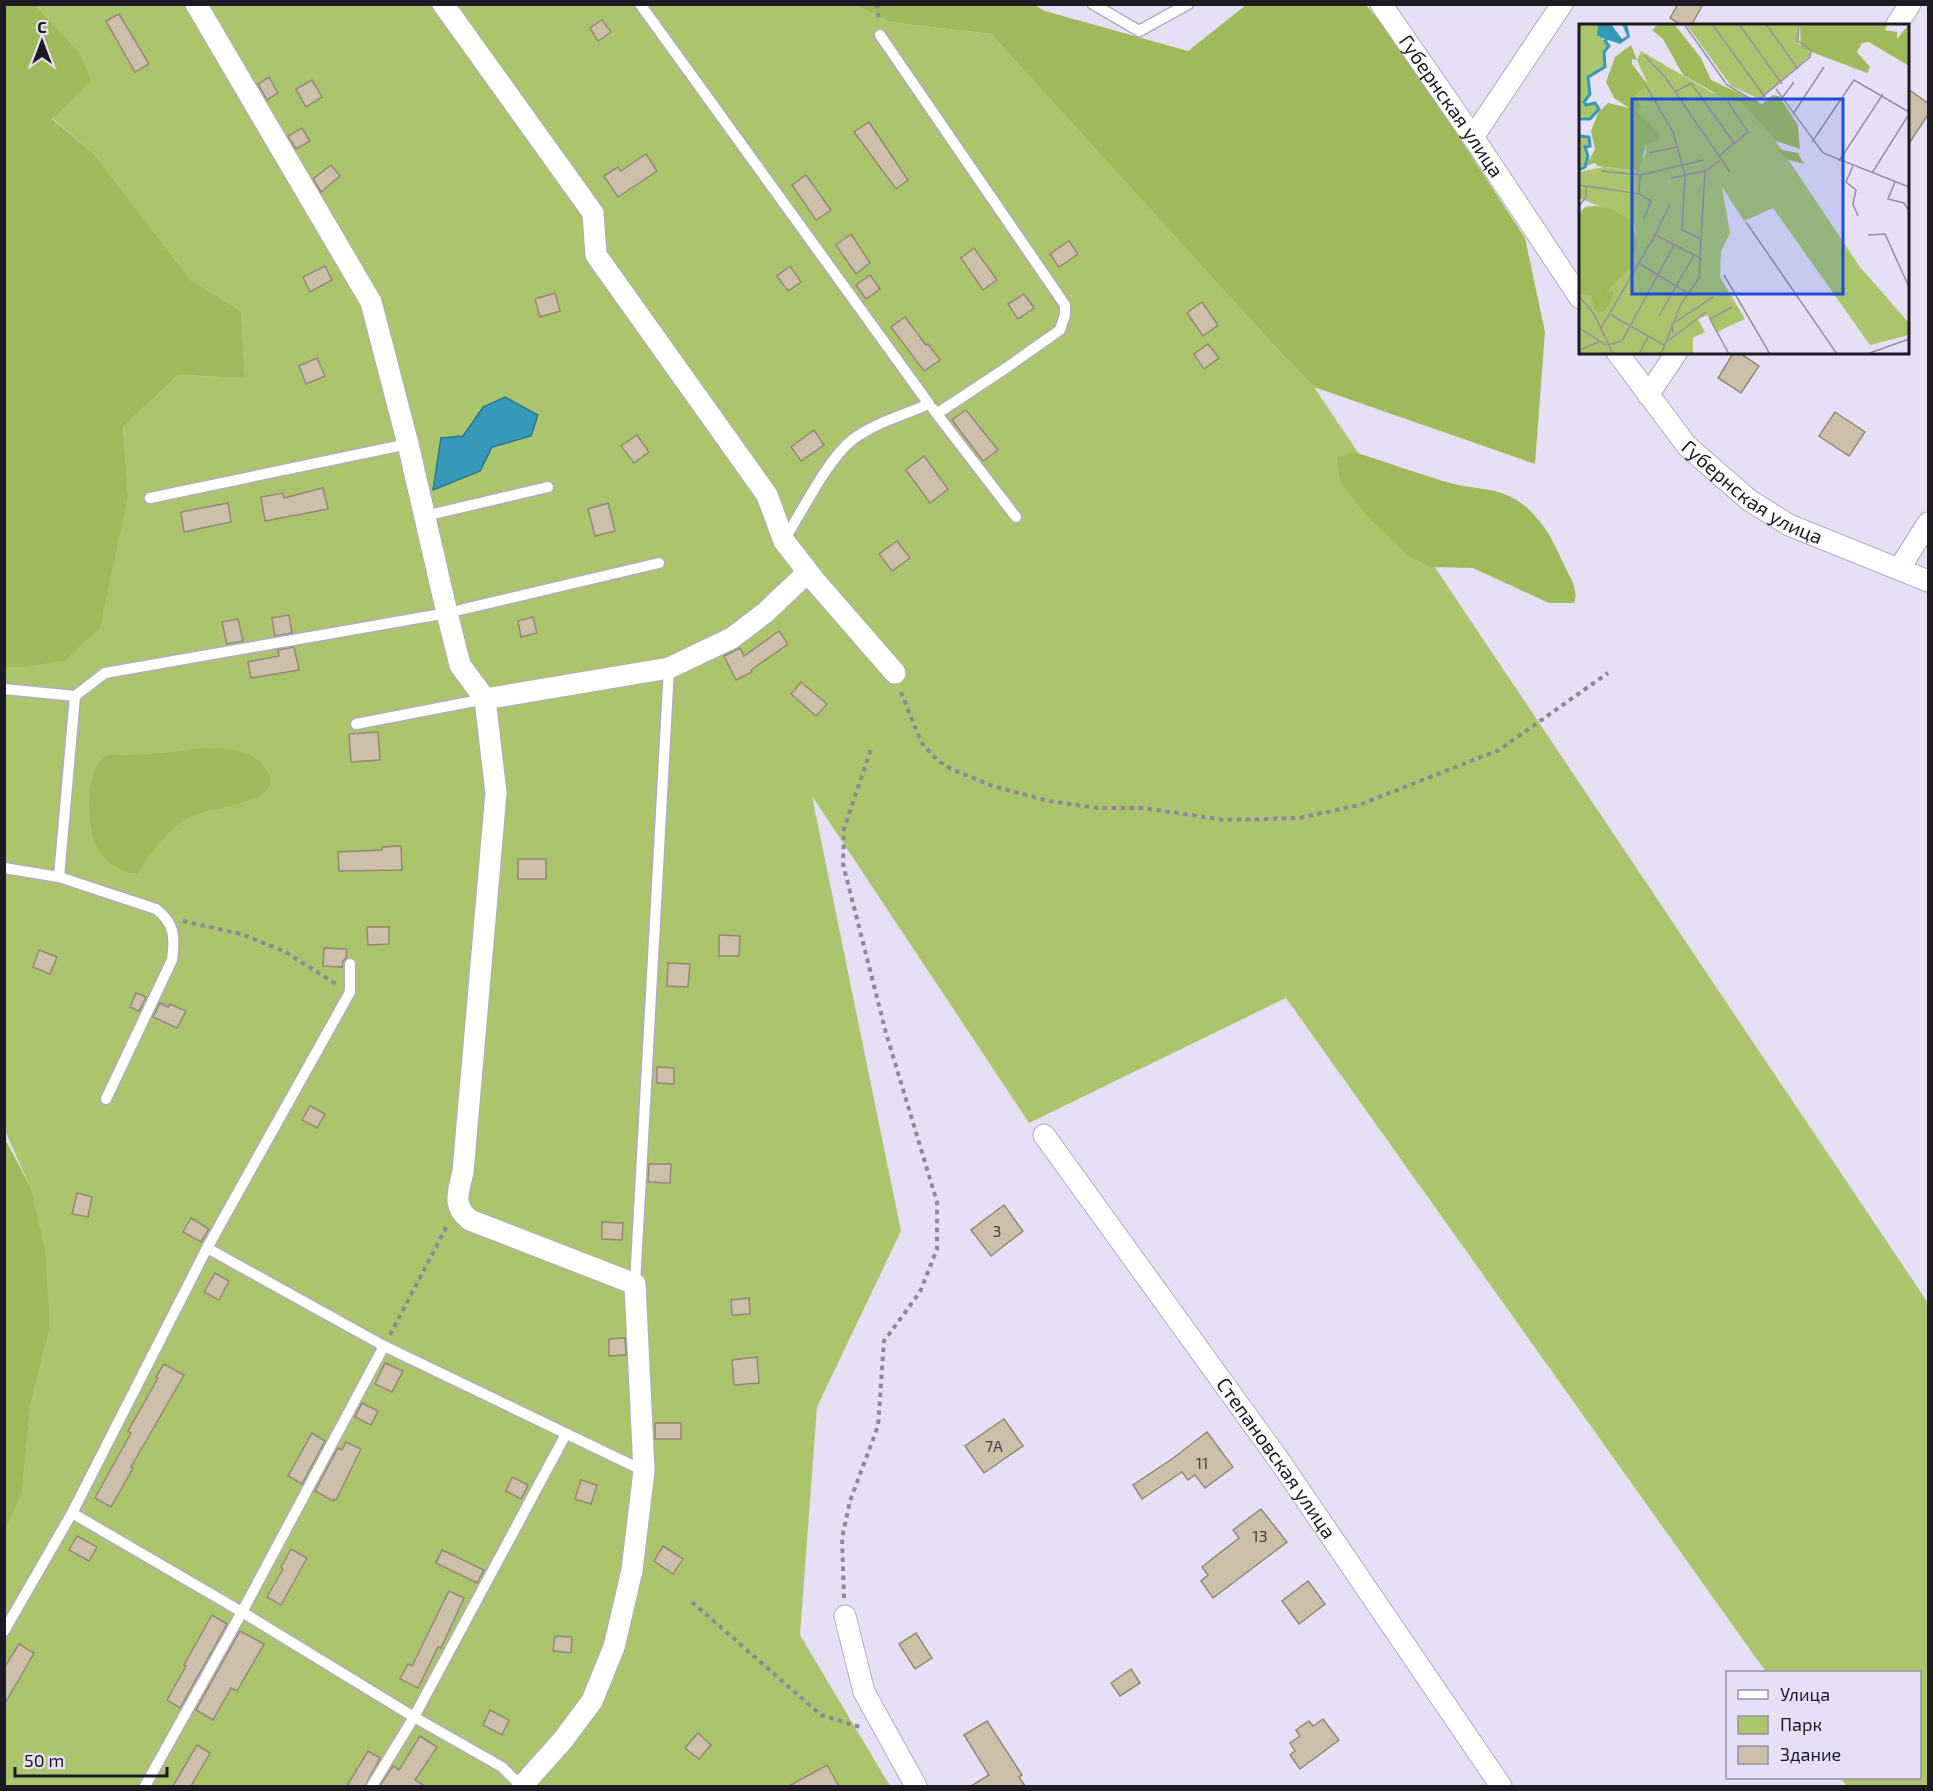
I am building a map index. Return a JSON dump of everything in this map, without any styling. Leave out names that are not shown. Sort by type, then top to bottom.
[{"type":"street","points":[[196,4],[371,302],[408,444],[460,665],[485,699],[496,794],[463,1172],[458,1191],[458,1205],[462,1214],[470,1220],[635,1284],[644,1471],[632,1570],[614,1647],[592,1701],[563,1740],[521,1786]]},
{"type":"street","points":[[443,4],[593,213],[596,255],[767,495],[784,541],[895,673]]},
{"type":"street","name":"Губернская улица","points":[[1381,4],[1579,295]]},
{"type":"street","points":[[1473,137],[1562,4]]},
{"type":"street","points":[[1897,24],[1910,4]]},
{"type":"street","name":"Губернская улица","points":[[1618,354],[1687,446],[1749,500],[1789,525],[1929,581]]},
{"type":"street","points":[[1648,395],[1676,354]]},
{"type":"street","points":[[1899,569],[1929,523]]},
{"type":"street","points":[[485,699],[669,668],[732,638],[766,612],[808,572]]},
{"type":"street","name":"Степановская улица","points":[[1044,1134],[1281,1463],[1501,1786]]},
{"type":"street","points":[[845,1616],[864,1692],[916,1786]]},
{"type":"lane","points":[[640,4],[929,404],[1016,517]]},
{"type":"lane","points":[[1093,4],[1139,31],[1188,4]]},
{"type":"lane","points":[[880,35],[1065,305],[1065,315],[1060,330],[938,413]]},
{"type":"lane","points":[[784,541],[831,464],[852,440],[875,427],[929,404]]},
{"type":"lane","points":[[150,498],[408,444]]},
{"type":"lane","points":[[425,516],[548,487]]},
{"type":"lane","points":[[4,689],[75,696],[105,674],[447,613],[659,563]]},
{"type":"lane","points":[[635,1284],[669,668]]},
{"type":"lane","points":[[59,877],[75,696]]},
{"type":"lane","points":[[356,724],[485,699]]},
{"type":"lane","points":[[4,868],[59,877],[156,909],[165,915],[171,926],[175,942],[172,960],[106,1099]]},
{"type":"lane","points":[[4,1632],[72,1513],[207,1248],[350,992],[350,964]]},
{"type":"lane","points":[[207,1248],[384,1346],[644,1471]]},
{"type":"lane","points":[[145,1786],[242,1612],[384,1346]]},
{"type":"lane","points":[[372,1786],[414,1717],[566,1434]]},
{"type":"lane","points":[[72,1513],[502,1767],[521,1786]]},
{"type":"path","points":[[895,673],[921,742],[937,760],[951,769],[993,786],[1048,801],[1098,808],[1144,808],[1224,820],[1299,818],[1359,805],[1499,750],[1608,673]]},
{"type":"path","points":[[845,1616],[842,1538],[850,1501],[878,1426],[884,1341],[920,1292],[937,1250],[937,1202],[886,1033],[843,864],[844,830],[872,746]]},
{"type":"path","points":[[165,915],[195,925],[241,934],[284,951],[350,992]]},
{"type":"path","points":[[384,1346],[458,1205]]},
{"type":"path","points":[[692,1602],[821,1715],[869,1730],[884,1730]]},
{"type":"green space","points":[[4,5],[36,5],[80,54],[91,81],[52,119],[94,154],[191,280],[241,311],[245,378],[178,375],[123,427],[128,495],[100,628],[64,661],[23,667],[4,667]]},
{"type":"green space","points":[[36,5],[855,5],[889,22],[991,34],[1314,387],[1928,1303],[1928,1786],[1847,1786],[1841,1779],[1921,1779],[1921,1671],[1765,1671],[1286,998],[1029,1123],[812,796],[901,1231],[817,1407],[800,1635],[890,1786],[5,1786],[4,1529],[22,1494],[30,1407],[50,1328],[30,1186],[5,1131],[5,667],[23,667],[128,495],[123,427],[178,375],[245,378],[241,311],[191,280],[94,154],[52,118],[39,10]]},
{"type":"green space","points":[[855,5],[1034,5],[1045,11],[1188,51],[1246,5],[1366,5],[1395,39],[1525,238],[1545,332],[1535,464],[1314,387],[991,34],[889,22]]},
{"type":"green space","points":[[1354,452],[1441,480],[1498,492],[1515,499],[1533,514],[1548,533],[1573,584],[1574,603],[1549,603],[1473,568],[1431,567],[1409,556],[1368,517],[1340,482],[1337,458]]},
{"type":"green space","points":[[203,748],[237,750],[252,756],[265,768],[270,779],[268,788],[261,795],[250,800],[201,813],[182,822],[161,840],[138,873],[125,871],[107,860],[95,843],[90,822],[91,783],[99,762],[110,755],[154,754]]},
{"type":"green space","points":[[4,1137],[30,1186],[45,1249],[50,1328],[30,1407],[22,1494],[5,1529]]},
{"type":"water","points":[[505,397],[538,415],[531,436],[492,447],[480,471],[433,490],[441,438],[463,436],[483,407]]},
{"type":"building","points":[[1678,4],[1703,4],[1692,24],[1680,24],[1670,18]]},
{"type":"building","points":[[119,14],[149,64],[135,72],[106,21]]},
{"type":"building","points":[[602,20],[611,32],[598,41],[590,28]]},
{"type":"building","points":[[269,77],[278,93],[267,100],[258,84]]},
{"type":"building","points":[[312,80],[322,97],[306,107],[296,89]]},
{"type":"building","points":[[1909,90],[1929,104],[1929,113],[1909,143]]},
{"type":"building","points":[[869,122],[908,180],[896,189],[854,132]]},
{"type":"building","points":[[302,128],[310,141],[296,149],[288,136]]},
{"type":"building","points":[[646,154],[657,171],[618,197],[604,176],[618,167],[621,171]]},
{"type":"building","points":[[331,165],[340,176],[321,192],[313,179]]},
{"type":"building","points":[[806,175],[831,210],[816,220],[792,185]]},
{"type":"building","points":[[851,234],[870,263],[856,274],[836,245]]},
{"type":"building","points":[[1069,241],[1078,254],[1059,267],[1050,254]]},
{"type":"building","points":[[974,248],[997,280],[983,290],[961,258]]},
{"type":"building","points":[[325,266],[332,280],[310,292],[303,277]]},
{"type":"building","points":[[790,266],[801,282],[788,291],[777,276]]},
{"type":"building","points":[[870,275],[880,289],[866,299],[856,285]]},
{"type":"building","points":[[555,293],[560,311],[540,317],[535,299]]},
{"type":"building","points":[[1024,294],[1034,308],[1018,319],[1008,304]]},
{"type":"building","points":[[1202,302],[1218,325],[1203,336],[1187,313]]},
{"type":"building","points":[[905,317],[940,360],[924,371],[891,327]]},
{"type":"building","points":[[1208,344],[1219,358],[1204,369],[1194,354]]},
{"type":"building","points":[[1733,354],[1741,354],[1759,366],[1741,393],[1718,378]]},
{"type":"building","points":[[317,358],[325,376],[306,384],[299,366]]},
{"type":"building","points":[[966,410],[998,450],[983,461],[952,420]]},
{"type":"building","points":[[1835,412],[1865,432],[1849,456],[1819,436]]},
{"type":"building","points":[[814,430],[824,445],[801,461],[791,447]]},
{"type":"building","points":[[637,435],[649,452],[634,463],[621,446]]},
{"type":"building","points":[[924,456],[948,489],[930,503],[906,470]]},
{"type":"building","points":[[323,488],[328,509],[265,521],[261,497],[283,493],[284,498]]},
{"type":"building","points":[[228,503],[231,522],[184,532],[181,512]]},
{"type":"building","points":[[608,503],[615,531],[595,536],[588,509]]},
{"type":"building","points":[[897,541],[910,558],[892,571],[879,554]]},
{"type":"building","points":[[289,615],[292,633],[275,636],[272,618]]},
{"type":"building","points":[[533,617],[537,633],[521,637],[518,621]]},
{"type":"building","points":[[238,619],[243,641],[227,644],[222,622]]},
{"type":"building","points":[[779,631],[788,644],[751,670],[752,672],[736,680],[724,656],[740,648],[744,656]]},
{"type":"building","points":[[294,647],[299,670],[251,678],[248,662],[279,656],[278,650]]},
{"type":"building","points":[[801,682],[827,704],[816,716],[791,694]]},
{"type":"building","points":[[378,732],[380,760],[351,762],[349,734]]},
{"type":"building","points":[[401,846],[402,870],[339,871],[338,852],[382,850],[382,847]]},
{"type":"building","points":[[518,859],[546,859],[546,879],[518,879]]},
{"type":"building","points":[[367,927],[389,927],[389,944],[368,945]]},
{"type":"building","points":[[719,935],[740,936],[739,956],[719,956]]},
{"type":"building","points":[[324,948],[347,949],[342,967],[323,966]]},
{"type":"building","points":[[39,950],[57,957],[50,974],[33,967]]},
{"type":"building","points":[[668,963],[690,964],[688,987],[667,986]]},
{"type":"building","points":[[136,993],[146,997],[139,1011],[130,1007]]},
{"type":"building","points":[[160,1003],[168,1007],[170,1004],[186,1011],[177,1028],[153,1017]]},
{"type":"building","points":[[657,1067],[674,1068],[674,1084],[657,1083]]},
{"type":"building","points":[[310,1106],[325,1114],[317,1128],[302,1120]]},
{"type":"building","points":[[649,1164],[671,1164],[670,1183],[648,1182]]},
{"type":"building","points":[[77,1193],[92,1197],[88,1217],[72,1214]]},
{"type":"building","points":[[1004,1205],[1023,1231],[991,1256],[971,1230]]},
{"type":"building","points":[[191,1218],[209,1229],[201,1242],[183,1232]]},
{"type":"building","points":[[602,1222],[623,1223],[622,1240],[602,1239]]},
{"type":"building","points":[[215,1273],[229,1281],[219,1300],[204,1292]]},
{"type":"building","points":[[749,1298],[750,1314],[732,1315],[731,1300]]},
{"type":"building","points":[[625,1338],[626,1355],[609,1356],[609,1339]]},
{"type":"building","points":[[757,1357],[759,1383],[734,1385],[732,1360]]},
{"type":"building","points":[[385,1363],[403,1371],[392,1392],[375,1384]]},
{"type":"building","points":[[164,1364],[184,1375],[131,1467],[133,1468],[111,1507],[95,1498],[131,1433],[128,1431]]},
{"type":"building","points":[[362,1403],[378,1411],[371,1425],[355,1417]]},
{"type":"building","points":[[1004,1419],[1023,1446],[984,1473],[965,1446]]},
{"type":"building","points":[[655,1423],[681,1423],[681,1439],[655,1439]]},
{"type":"building","points":[[1207,1432],[1233,1467],[1205,1488],[1195,1475],[1188,1480],[1182,1472],[1142,1499],[1133,1485]]},
{"type":"building","points":[[312,1433],[325,1441],[302,1484],[288,1476]]},
{"type":"building","points":[[346,1442],[361,1449],[336,1500],[333,1501],[315,1491],[338,1448],[342,1450]]},
{"type":"building","points":[[512,1477],[528,1485],[521,1499],[506,1491]]},
{"type":"building","points":[[581,1480],[597,1485],[591,1504],[575,1499]]},
{"type":"building","points":[[1261,1509],[1287,1542],[1213,1598],[1201,1581],[1208,1575],[1202,1567],[1239,1538],[1233,1530]]},
{"type":"building","points":[[77,1536],[97,1547],[89,1561],[69,1550]]},
{"type":"building","points":[[663,1546],[683,1559],[673,1574],[654,1561]]},
{"type":"building","points":[[291,1549],[307,1558],[281,1605],[267,1597]]},
{"type":"building","points":[[442,1550],[484,1570],[477,1583],[436,1563]]},
{"type":"building","points":[[1308,1581],[1325,1604],[1299,1624],[1282,1601]]},
{"type":"building","points":[[449,1591],[464,1598],[441,1648],[438,1647],[418,1688],[400,1679],[408,1664],[412,1666]]},
{"type":"building","points":[[212,1615],[227,1624],[180,1708],[167,1700]]},
{"type":"building","points":[[240,1631],[264,1644],[237,1691],[231,1688],[213,1720],[196,1710]]},
{"type":"building","points":[[916,1633],[932,1658],[915,1669],[899,1644]]},
{"type":"building","points":[[555,1636],[572,1637],[571,1653],[553,1651]]},
{"type":"building","points":[[19,1644],[34,1653],[4,1705],[4,1668]]},
{"type":"building","points":[[1131,1669],[1140,1683],[1120,1696],[1111,1683]]},
{"type":"building","points":[[490,1710],[509,1720],[502,1735],[483,1725]]},
{"type":"building","points":[[1323,1719],[1339,1740],[1300,1769],[1290,1755],[1295,1751],[1290,1743],[1300,1736],[1296,1730],[1309,1721],[1313,1726]]},
{"type":"building","points":[[987,1721],[1022,1775],[1019,1777],[1025,1786],[971,1786],[989,1775],[964,1735]]},
{"type":"building","points":[[698,1733],[711,1745],[699,1759],[685,1748]]},
{"type":"building","points":[[420,1736],[437,1747],[415,1780],[425,1786],[380,1786],[393,1766],[399,1770]]},
{"type":"building","points":[[197,1745],[210,1753],[191,1786],[173,1786]]},
{"type":"building","points":[[368,1751],[380,1758],[365,1786],[347,1786]]},
{"type":"building","points":[[827,1765],[839,1786],[789,1786]]}]
